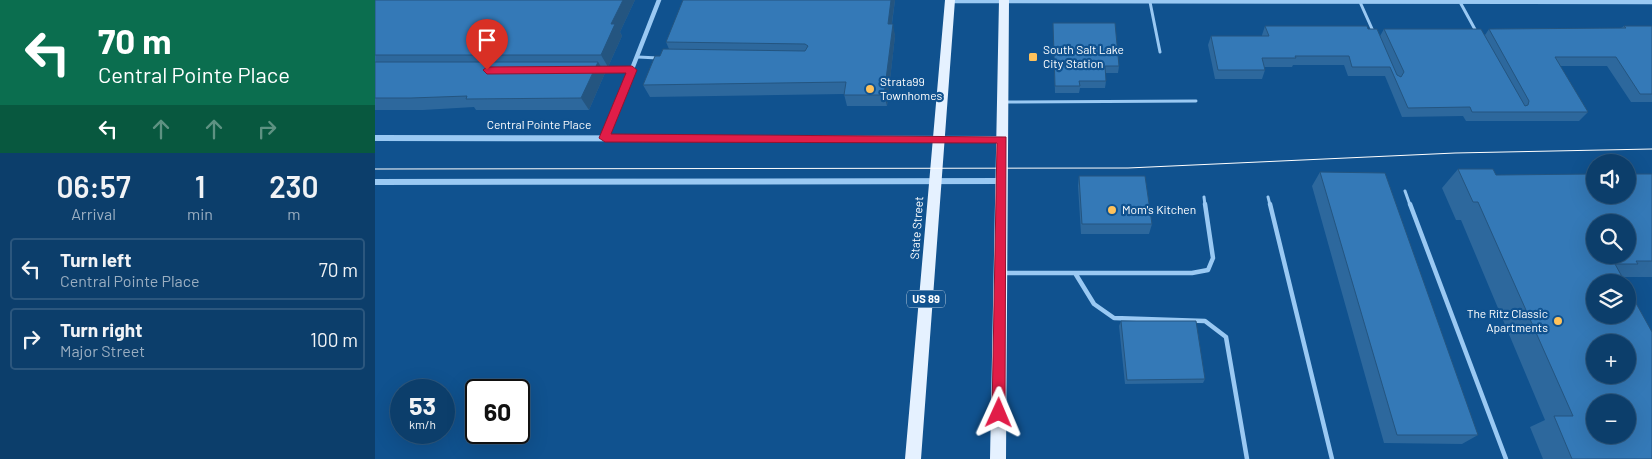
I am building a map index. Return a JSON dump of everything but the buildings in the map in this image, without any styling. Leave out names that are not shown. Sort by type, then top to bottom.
[{"type":"main road","name":"State Street","points":[[913,459],[949,0]]},
{"type":"main road","points":[[998,459],[1004,1]]},
{"type":"street","points":[[605,138],[659,0]]},
{"type":"street","points":[[949,0],[1652,2]]},
{"type":"street","name":"Central Pointe Place","points":[[375,138],[1003,140]]},
{"type":"street","points":[[375,182],[1002,180]]},
{"type":"lane","points":[[1150,2],[1160,52]]},
{"type":"lane","points":[[1360,2],[1376,39]]},
{"type":"lane","points":[[1460,2],[1479,36]]},
{"type":"lane","points":[[637,58],[668,58]]},
{"type":"lane","points":[[594,70],[632,70]]},
{"type":"lane","points":[[1003,102],[1196,101]]},
{"type":"lane","points":[[1405,191],[1506,459]]},
{"type":"lane","points":[[1001,273],[1192,273],[1208,270],[1213,258],[1204,197]]},
{"type":"lane","points":[[1268,197],[1332,459]]},
{"type":"lane","points":[[1075,273],[1094,304],[1114,318],[1205,321],[1226,337],[1247,459]]},
{"type":"tram line","points":[[375,169],[1128,168],[1455,153],[1652,149]]},
{"type":"place","name":"South Salt Lake City Station","points":[[1033,57]]},
{"type":"place","name":"Strata99 Townhomes","points":[[870,89]]},
{"type":"place","name":"Mom's Kitchen","points":[[1112,210]]},
{"type":"place","name":"The Ritz Classic Apartments","points":[[1558,321]]},
{"type":"route","points":[[487,70],[632,70],[605,138],[1003,140],[999,413]]}]
